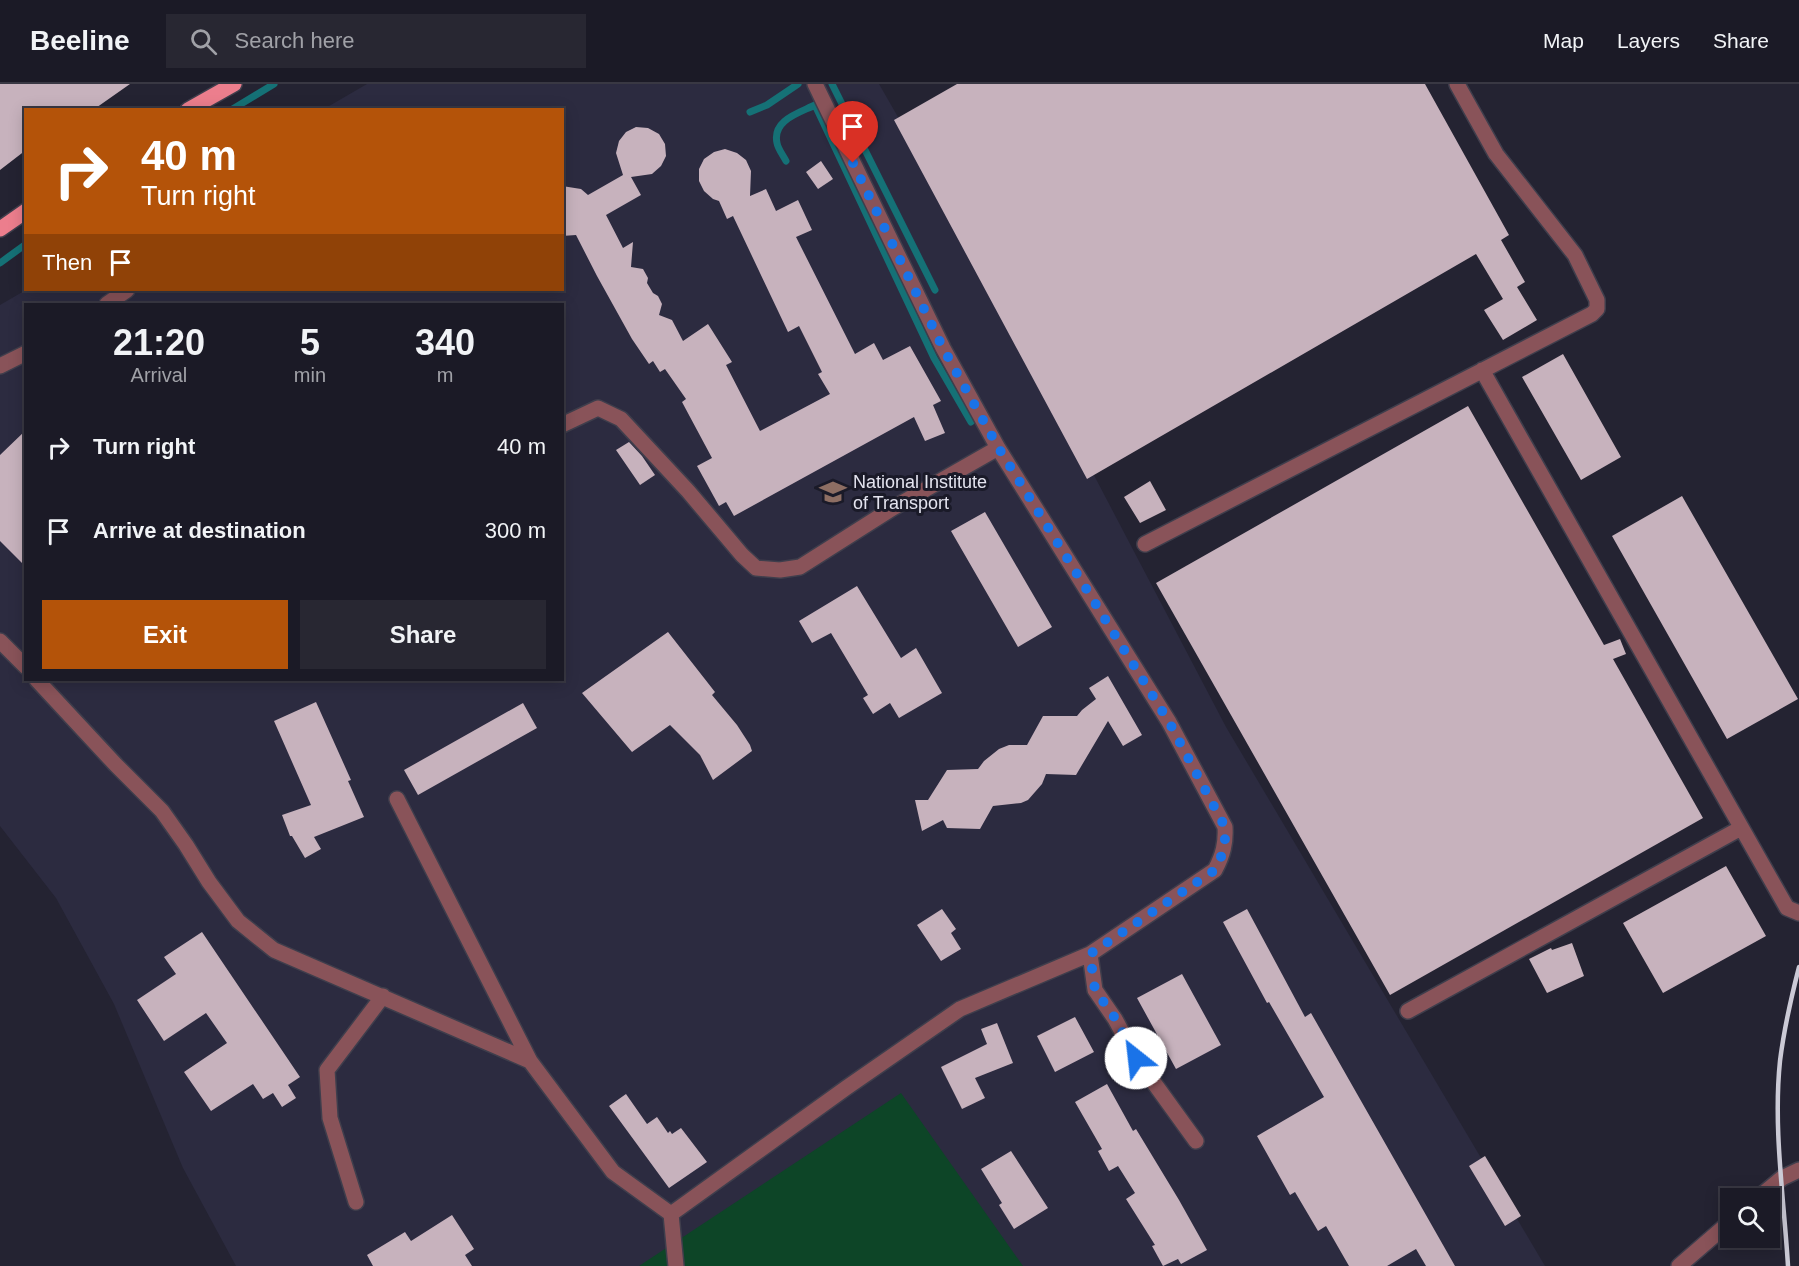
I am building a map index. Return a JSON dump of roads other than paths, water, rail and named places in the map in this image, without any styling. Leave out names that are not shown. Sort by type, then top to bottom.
[{"type":"main road","points":[[192,108],[234,84]]},
{"type":"main road","points":[[0,229],[24,212]]},
{"type":"street","points":[[671,1214],[960,1009],[1090,954],[1215,870],[1226,842],[1225,827],[1169,722],[998,447],[943,348],[814,84]]},
{"type":"street","points":[[1145,544],[1592,314],[1596,309],[1597,300],[1575,255],[1496,154],[1456,84]]},
{"type":"street","points":[[108,303],[126,291]]},
{"type":"street","points":[[0,366],[24,354]]},
{"type":"street","points":[[1482,370],[1786,908],[1799,913]]},
{"type":"street","points":[[564,424],[598,408],[621,419],[688,491],[742,555],[756,568],[780,570],[800,567],[893,508],[998,447]]},
{"type":"street","points":[[0,641],[24,665]]},
{"type":"street","points":[[38,681],[162,811],[238,921],[274,950],[530,1061]]},
{"type":"street","points":[[397,799],[530,1061],[613,1172],[671,1214],[676,1266]]},
{"type":"street","points":[[1408,1011],[1741,828]]},
{"type":"street","points":[[1090,954],[1095,990],[1115,1018],[1136,1058],[1196,1141]]},
{"type":"street","points":[[356,1202],[330,1118],[327,1070],[383,996]]},
{"type":"street","points":[[1770,1188],[1782,1178],[1799,1170]]},
{"type":"street","points":[[1679,1266],[1720,1231]]},
{"type":"waterway","points":[[234,108],[274,84]]},
{"type":"waterway","points":[[750,112],[767,105],[798,84]]},
{"type":"waterway","points":[[832,84],[935,290]]},
{"type":"waterway","points":[[786,161],[777,143],[779,128],[788,118],[815,105],[934,358],[971,422]]},
{"type":"waterway","points":[[0,263],[24,245]]},
{"type":"railway","points":[[1788,1266],[1778,1138],[1778,1086],[1784,1037],[1799,967]]},
{"type":"place","name":"National Institute of Transport","points":[[833,492]]}]
